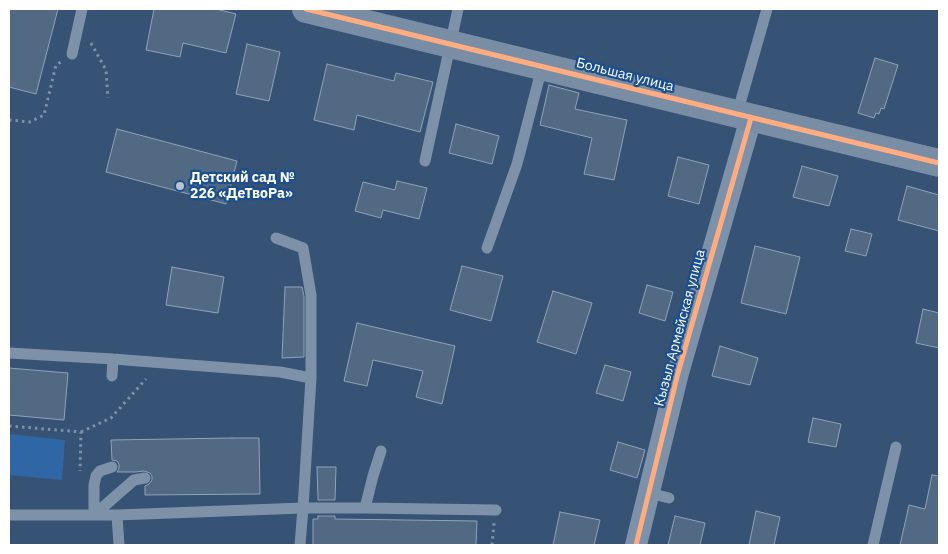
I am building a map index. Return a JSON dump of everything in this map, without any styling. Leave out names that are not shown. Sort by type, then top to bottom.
[{"type":"street","name":"Большая улица","points":[[306,9],[939,163]]},
{"type":"street","name":"Кызыл Армейская улица","points":[[636,545],[659,496],[678,373],[744,116]]},
{"type":"lane","points":[[72,54],[82,9]]},
{"type":"lane","points":[[425,161],[458,9]]},
{"type":"lane","points":[[744,116],[767,9]]},
{"type":"lane","points":[[487,248],[517,164],[542,66]]},
{"type":"lane","points":[[276,238],[303,248],[311,295],[311,378],[300,545]]},
{"type":"lane","points":[[9,353],[280,372],[311,378]]},
{"type":"lane","points":[[112,376],[113,359]]},
{"type":"lane","points":[[873,545],[896,447]]},
{"type":"lane","points":[[365,508],[381,451]]},
{"type":"lane","points":[[94,515],[94,485],[96,476],[100,470],[112,467]]},
{"type":"lane","points":[[94,515],[134,480],[145,478]]},
{"type":"lane","points":[[9,515],[117,515],[303,508],[496,510]]},
{"type":"lane","points":[[117,515],[119,545]]},
{"type":"path","points":[[88,38],[106,70],[108,98]]},
{"type":"path","points":[[9,120],[30,122],[44,115],[56,65],[72,54]]},
{"type":"path","points":[[9,426],[81,432],[111,418],[146,379]]},
{"type":"path","points":[[80,472],[81,432]]},
{"type":"shaded area","points":[[9,434],[65,440],[62,480],[9,475]]},
{"type":"building","points":[[9,9],[58,9],[36,94],[9,87]]},
{"type":"building","points":[[154,9],[216,9],[236,14],[226,53],[183,43],[180,57],[146,50]]},
{"type":"building","points":[[247,44],[280,52],[269,101],[236,94]]},
{"type":"building","points":[[875,58],[898,65],[884,109],[881,108],[879,114],[876,113],[874,118],[858,113]]},
{"type":"building","points":[[327,64],[394,81],[396,73],[433,82],[420,132],[357,115],[354,130],[314,120]]},
{"type":"building","points":[[549,85],[579,93],[575,109],[627,120],[614,180],[584,174],[592,138],[540,125]]},
{"type":"building","points":[[456,124],[499,136],[492,164],[449,153]]},
{"type":"building","points":[[117,129],[237,161],[226,204],[106,172]]},
{"type":"building","points":[[678,157],[709,165],[699,204],[668,196]]},
{"type":"building","points":[[802,166],[838,176],[829,206],[793,197]]},
{"type":"building","points":[[397,181],[427,188],[419,219],[383,210],[381,218],[355,211],[363,182],[395,190]]},
{"type":"building","points":[[907,186],[939,195],[939,231],[898,220]]},
{"type":"building","points":[[851,229],[872,234],[866,256],[845,251]]},
{"type":"building","points":[[755,246],[800,257],[786,314],[741,303]]},
{"type":"building","points":[[462,266],[503,276],[491,321],[450,310]]},
{"type":"building","points":[[172,267],[224,277],[218,313],[166,305]]},
{"type":"building","points":[[647,285],[673,292],[665,321],[639,313]]},
{"type":"building","points":[[285,287],[302,287],[304,296],[304,357],[282,358]]},
{"type":"building","points":[[553,291],[592,303],[576,354],[537,342]]},
{"type":"building","points":[[923,309],[939,313],[939,348],[916,343]]},
{"type":"building","points":[[357,323],[455,346],[442,404],[416,397],[423,371],[373,360],[367,386],[344,381]]},
{"type":"building","points":[[720,346],[758,358],[750,385],[712,376]]},
{"type":"building","points":[[605,365],[631,372],[623,401],[596,393]]},
{"type":"building","points":[[9,368],[68,373],[64,420],[9,415]]},
{"type":"building","points":[[813,418],[841,424],[836,447],[808,442]]},
{"type":"building","points":[[259,438],[260,494],[145,495],[145,486],[152,480],[150,473],[144,471],[117,472],[119,464],[117,461],[112,460],[111,440]]},
{"type":"building","points":[[618,442],[645,450],[637,478],[610,470]]},
{"type":"building","points":[[317,467],[336,467],[335,500],[318,500]]},
{"type":"building","points":[[932,475],[939,476],[939,545],[900,545],[909,505],[925,509]]},
{"type":"building","points":[[756,511],[780,517],[774,545],[749,545]]},
{"type":"building","points":[[560,512],[600,520],[594,545],[553,545]]},
{"type":"building","points":[[318,516],[335,516],[335,519],[477,521],[476,545],[313,545],[313,519],[318,519]]},
{"type":"building","points":[[675,516],[705,523],[700,545],[668,545]]},
{"type":"cycle path","points":[[306,9],[939,163]]},
{"type":"cycle path","points":[[636,545],[678,373],[751,118]]},
{"type":"place","name":"Детский сад № 226 «ДеТвоРа»","points":[[180,186]]}]
